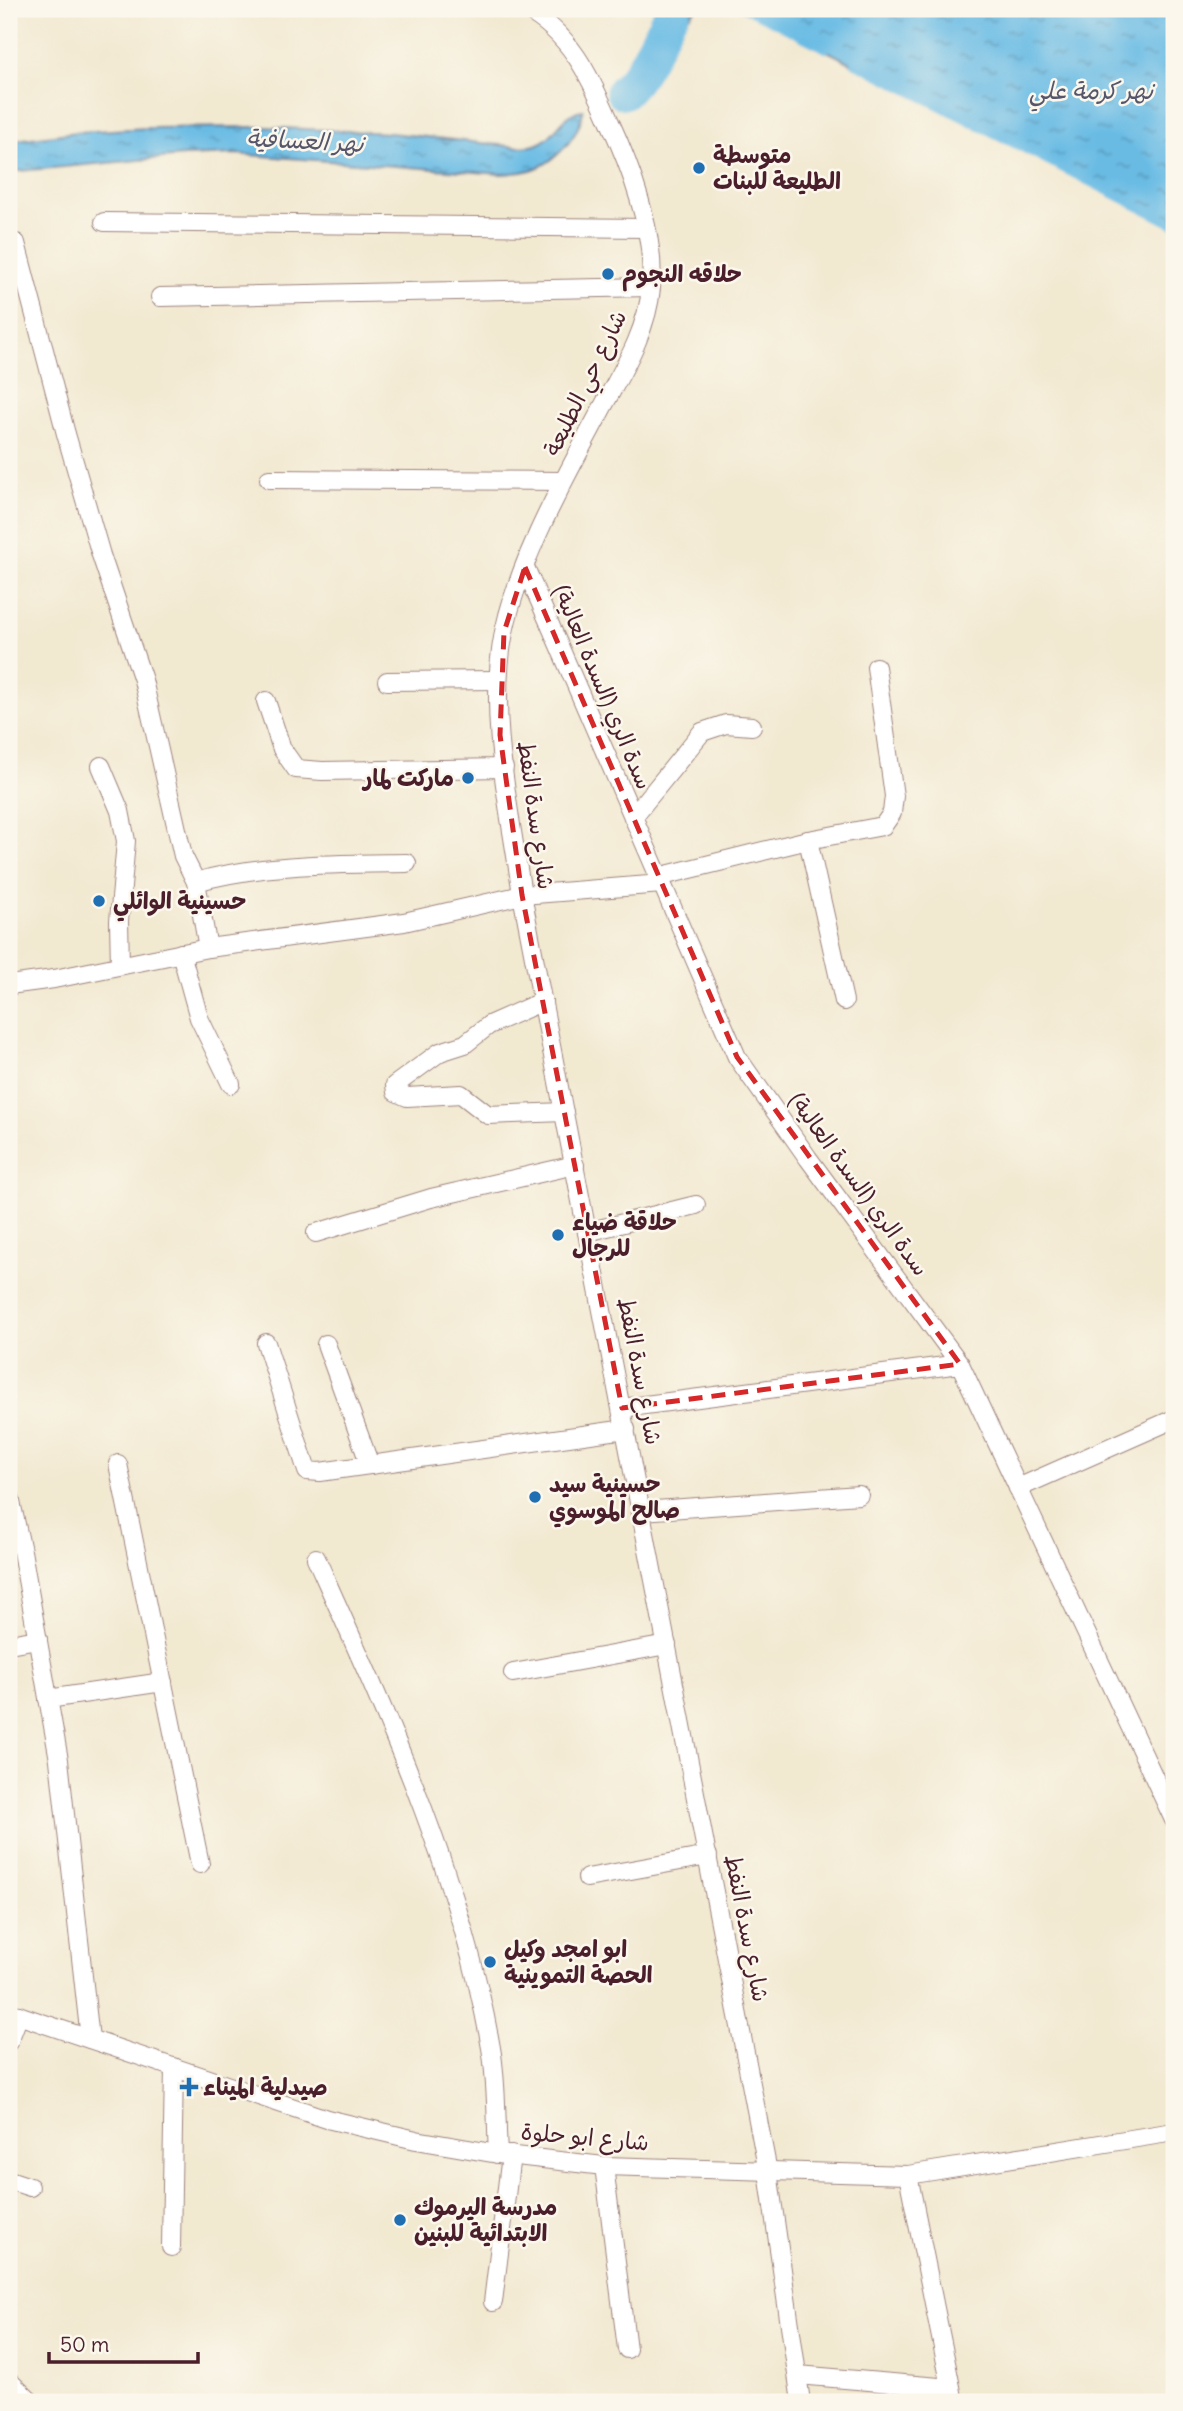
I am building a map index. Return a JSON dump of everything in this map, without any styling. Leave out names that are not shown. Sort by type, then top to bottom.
[{"type":"street","name":"شارع حي الطليعة","points":[[525,9],[556,31],[585,69],[622,152],[650,248],[651,287],[646,317],[636,345],[563,481]]},
{"type":"street","points":[[104,222],[645,228]]},
{"type":"street","points":[[16,243],[86,502],[144,680],[183,856],[196,882],[208,948]]},
{"type":"street","points":[[160,297],[651,287]]},
{"type":"street","points":[[269,479],[563,481]]},
{"type":"street","name":"شارع سدة النفط","points":[[563,481],[525,567],[504,632],[498,680],[504,768],[522,895],[768,2172],[802,2402]]},
{"type":"street","name":"سدة الري (السدة العالية)","points":[[525,567],[737,1057],[960,1364],[1174,1820]]},
{"type":"street","points":[[9,985],[54,979],[208,948],[404,922],[522,895],[660,881],[808,840],[883,826],[892,813],[894,796],[876,667]]},
{"type":"street","points":[[387,681],[498,680]]},
{"type":"street","points":[[266,701],[282,749],[296,769],[322,771],[504,768]]},
{"type":"street","points":[[632,817],[702,732],[726,724],[752,726]]},
{"type":"street","points":[[101,766],[120,811],[126,841],[119,921],[120,965]]},
{"type":"street","points":[[808,840],[844,1001]]},
{"type":"street","points":[[196,882],[229,872],[324,865],[407,863]]},
{"type":"street","points":[[181,953],[199,1018],[231,1084]]},
{"type":"street","points":[[543,1001],[489,1025],[465,1044],[440,1052],[395,1085],[396,1092],[407,1097],[461,1094],[488,1115],[564,1112]]},
{"type":"street","points":[[316,1233],[431,1198],[575,1165]]},
{"type":"street","points":[[587,1232],[696,1205]]},
{"type":"street","points":[[266,1343],[307,1471],[320,1472],[626,1429]]},
{"type":"street","points":[[326,1344],[370,1465]]},
{"type":"street","points":[[622,1408],[960,1364]]},
{"type":"street","points":[[1018,1488],[1174,1419]]},
{"type":"street","points":[[118,1464],[200,1864]]},
{"type":"street","points":[[9,1493],[22,1551],[59,1760],[90,2039]]},
{"type":"street","points":[[642,1511],[859,1495]]},
{"type":"street","points":[[316,1558],[381,1705],[436,1845],[473,1958],[492,2051],[505,2154],[493,2302]]},
{"type":"street","points":[[9,1644],[38,1639]]},
{"type":"street","points":[[513,1673],[667,1645]]},
{"type":"street","points":[[48,1699],[163,1682]]},
{"type":"street","points":[[587,1878],[708,1856]]},
{"type":"street","points":[[9,2041],[14,2013]]},
{"type":"street","name":"شارع ابو حلوة","points":[[14,2013],[327,2119],[416,2140],[604,2166],[908,2175],[1174,2132]]},
{"type":"street","points":[[171,2246],[174,2067]]},
{"type":"street","points":[[604,2166],[627,2349]]},
{"type":"street","points":[[797,2375],[952,2395],[908,2175]]},
{"type":"street","points":[[9,2180],[30,2187]]},
{"type":"street","points":[[9,2381],[31,2402]]},
{"type":"highlighted area","points":[[525,567],[737,1057],[960,1364],[622,1408],[522,895],[500,735],[504,632]]},
{"type":"water","points":[[658,9],[696,9],[659,46],[646,73],[624,92],[638,73],[648,51]]},
{"type":"water","name":"نهر كرمة علي","points":[[744,9],[1174,9],[1174,226]]},
{"type":"water","name":"نهر العسافية","points":[[583,110],[574,135],[556,156],[536,168],[512,173],[236,154],[183,156],[9,172],[9,141],[77,132],[262,127],[390,133],[518,147],[542,142],[569,116]]},
{"type":"waterway","name":"نهر العسافية","points":[[623,92],[639,74],[674,9]]},
{"type":"waterway","points":[[744,9],[826,50]]},
{"type":"waterway","points":[[854,64],[1174,226]]},
{"type":"place","name":"متوسطة الطليعة للبنات","points":[[699,168]]},
{"type":"place","name":"حلاقه النجوم","points":[[608,274]]},
{"type":"place","name":"ماركت لمار","points":[[468,778]]},
{"type":"place","name":"حسينية الوائلي","points":[[99,901]]},
{"type":"place","name":"حلاقة ضياء للرجال","points":[[558,1235]]},
{"type":"place","name":"حسينية سيد صالح الموسوي","points":[[535,1497]]},
{"type":"place","name":"ابو امجد وكيل الحصة التموينية","points":[[490,1962]]},
{"type":"place","name":"صيدلية الميناء","points":[[189,2087]]},
{"type":"place","name":"مدرسة اليرموك الابتدائية للبنين","points":[[400,2220]]}]
